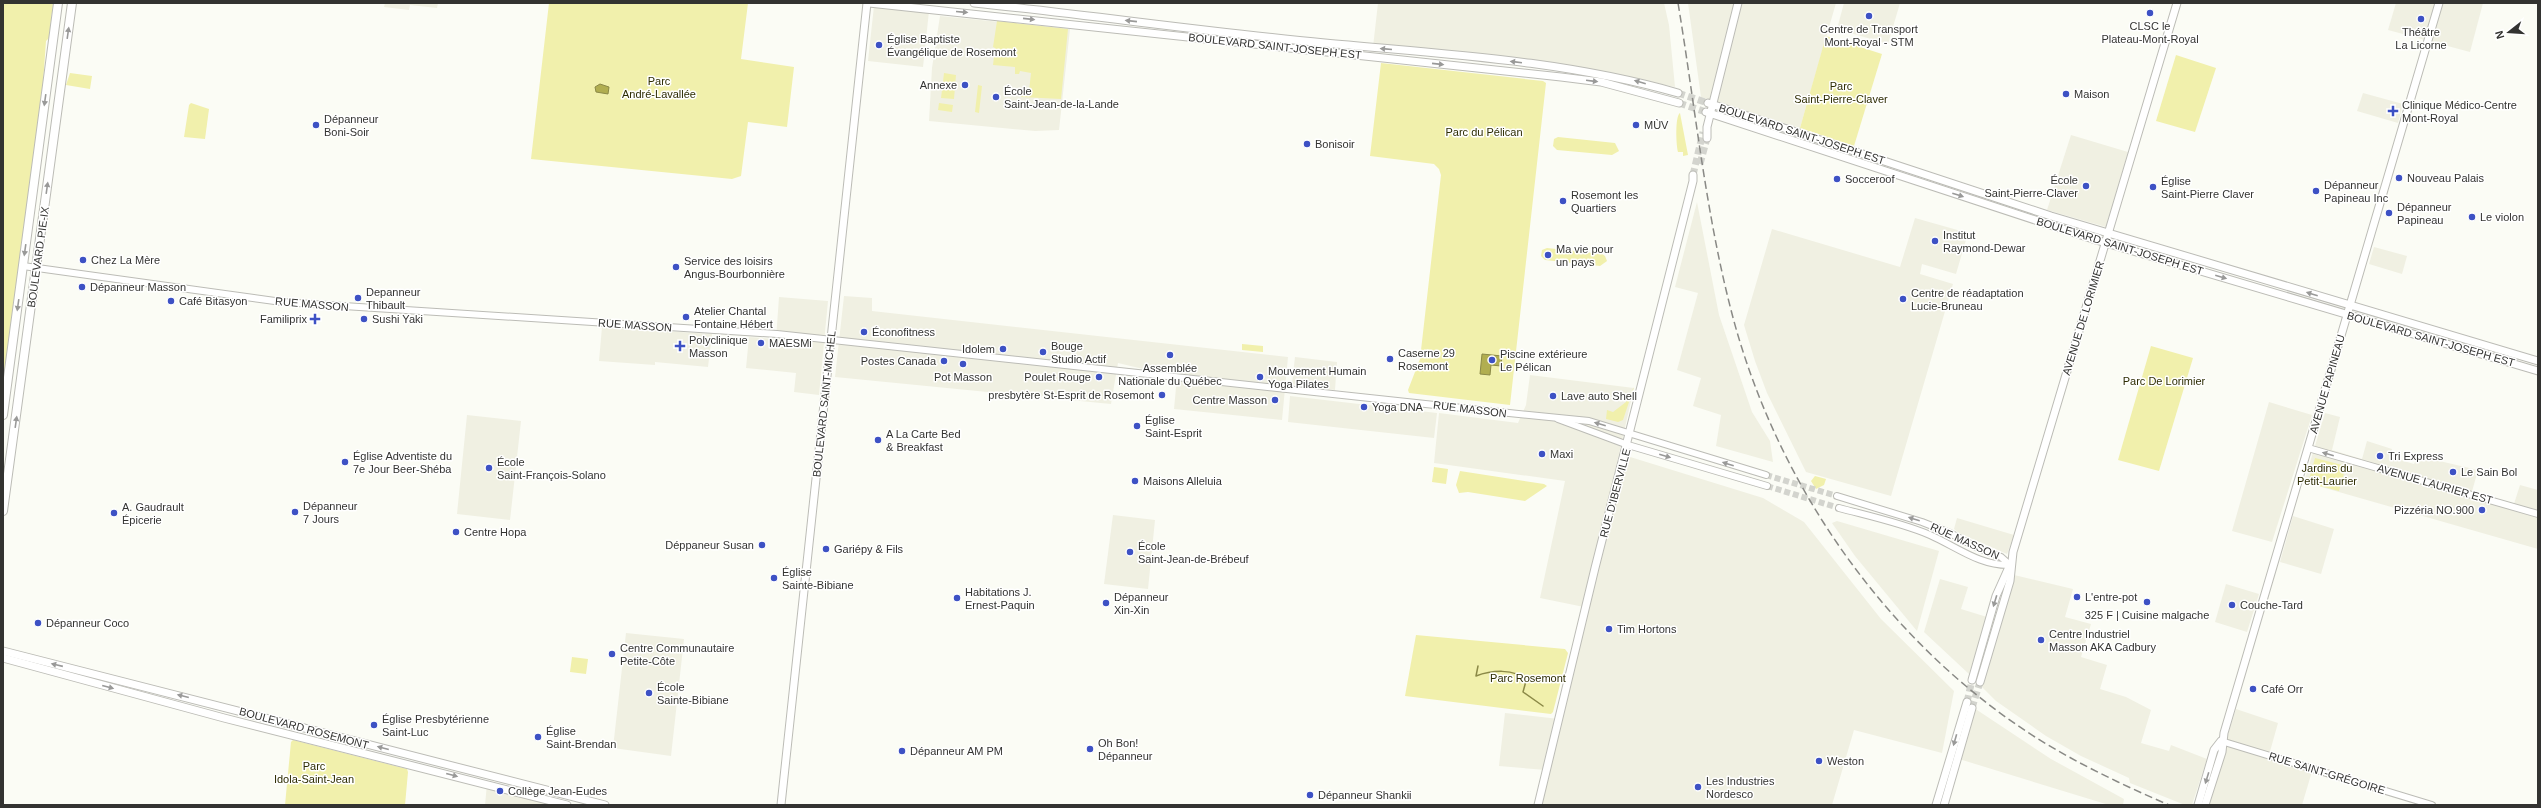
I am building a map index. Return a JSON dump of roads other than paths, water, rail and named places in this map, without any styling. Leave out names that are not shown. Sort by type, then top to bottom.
[{"type":"main road","name":"BOULEVARD PIE-IX","points":[[3,415],[58,3]]},
{"type":"main road","name":"BOULEVARD PIE-IX","points":[[3,511],[72,3]]},
{"type":"main road","name":"BOULEVARD SAINT-JOSEPH EST","points":[[868,3],[1588,80],[1634,89],[1679,103]]},
{"type":"main road","name":"BOULEVARD SAINT-MICHEL","points":[[781,805],[868,3]]},
{"type":"main road","name":"BOULEVARD SAINT-JOSEPH EST","points":[[974,3],[1219,32],[1470,56],[1565,68],[1630,79],[1678,93]]},
{"type":"main road","points":[[1706,132],[1710,104],[1738,3]]},
{"type":"main road","name":"AVENUE DE LORIMIER","points":[[1972,680],[2002,579],[2010,565],[2177,3]]},
{"type":"main road","name":"AVENUE PAPINEAU","points":[[2198,805],[2214,750],[2221,741],[2439,3]]},
{"type":"main road","name":"BOULEVARD SAINT-JOSEPH EST","points":[[1710,104],[2108,234],[2538,361]]},
{"type":"main road","name":"BOULEVARD SAINT-JOSEPH EST","points":[[1708,113],[2105,243],[2538,371]]},
{"type":"main road","name":"RUE D'IBERVILLE","points":[[1538,805],[1595,568],[1628,445],[1694,178]]},
{"type":"main road","name":"AVENUE DE LORIMIER","points":[[1980,682],[2010,581],[2010,565]]},
{"type":"main road","name":"BOULEVARD ROSEMONT","points":[[3,651],[605,805]]},
{"type":"main road","name":"BOULEVARD ROSEMONT","points":[[3,658],[224,718],[567,805]]},
{"type":"main road","points":[[1936,805],[1967,702]]},
{"type":"main road","points":[[1944,805],[1972,708]]},
{"type":"main road","name":"AVENUE PAPINEAU","points":[[2205,805],[2222,752],[2221,741]]},
{"type":"street","name":"RUE MASSON","points":[[23,266],[326,306],[729,330],[1589,421],[1766,475]]},
{"type":"street","name":"RUE MASSON","points":[[1557,418],[1628,445],[1767,486]]},
{"type":"street","name":"AVENUE LAURIER EST","points":[[2308,448],[2538,514]]},
{"type":"street","name":"RUE MASSON","points":[[1837,496],[1922,522],[1950,533],[2002,556],[2010,565]]},
{"type":"street","name":"RUE MASSON","points":[[1839,508],[1930,535],[1968,555],[1998,565],[2010,565]]},
{"type":"street","name":"RUE SAINT-GRÉGOIRE","points":[[2221,741],[2432,805]]},
{"type":"waterway","points":[[1478,666],[1476,676],[1502,671],[1522,677],[1526,681],[1523,692],[1543,706]]},
{"type":"tunnel","points":[[1678,93],[1708,103]]},
{"type":"tunnel","points":[[1679,103],[1706,112]]},
{"type":"tunnel","points":[[1693,175],[1703,132]]},
{"type":"tunnel","points":[[1700,164],[1707,138]]},
{"type":"tunnel","points":[[1766,475],[1837,496]]},
{"type":"tunnel","points":[[1767,486],[1839,508]]},
{"type":"tunnel","points":[[1967,702],[1972,680]]},
{"type":"tunnel","points":[[1972,708],[1980,682]]},
{"type":"railway","points":[[1678,3],[1707,195],[1731,310],[1751,374],[1776,436],[1807,495],[1843,552],[1884,605],[1930,654],[1981,698],[2035,737],[2068,756],[2118,782],[2169,805]]},
{"type":"place","name":"CLSC le Plateau-Mont-Royal","points":[[2150,13]]},
{"type":"place","name":"Centre de Transport Mont-Royal - STM","points":[[1869,16]]},
{"type":"place","name":"Théâtre La Licorne","points":[[2421,19]]},
{"type":"place","name":"Église Baptiste Évangélique de Rosemont","points":[[879,45]]},
{"type":"place","name":"Annexe","points":[[965,85]]},
{"type":"place","name":"Maison","points":[[2066,94]]},
{"type":"place","name":"École Saint-Jean-de-la-Lande","points":[[996,97]]},
{"type":"place","name":"Clinique Médico-Centre Mont-Royal","points":[[2393,111]]},
{"type":"place","name":"Dépanneur Boni-Soir","points":[[316,125]]},
{"type":"place","name":"MÙV","points":[[1636,125]]},
{"type":"place","name":"Bonisoir","points":[[1307,144]]},
{"type":"place","name":"Nouveau Palais","points":[[2399,178]]},
{"type":"place","name":"Socceroof","points":[[1837,179]]},
{"type":"place","name":"École Saint-Pierre-Claver","points":[[2086,186]]},
{"type":"place","name":"Église Saint-Pierre Claver","points":[[2153,187]]},
{"type":"place","name":"Dépanneur Papineau Inc","points":[[2316,191]]},
{"type":"place","name":"Rosemont les Quartiers","points":[[1563,201]]},
{"type":"place","name":"Dépanneur Papineau","points":[[2389,213]]},
{"type":"place","name":"Le violon","points":[[2472,217]]},
{"type":"place","name":"Institut Raymond-Dewar","points":[[1935,241]]},
{"type":"place","name":"Ma vie pour un pays","points":[[1548,255]]},
{"type":"place","name":"Chez La Mère","points":[[83,260]]},
{"type":"place","name":"Service des loisirs Angus-Bourbonnière","points":[[676,267]]},
{"type":"place","name":"Dépanneur Masson","points":[[82,287]]},
{"type":"place","name":"Depanneur Thibault","points":[[358,298]]},
{"type":"place","name":"Centre de réadaptation Lucie-Bruneau","points":[[1903,299]]},
{"type":"place","name":"Café Bitasyon","points":[[171,301]]},
{"type":"place","name":"Atelier Chantal Fontaine Hébert","points":[[686,317]]},
{"type":"place","name":"Familiprix","points":[[315,319]]},
{"type":"place","name":"Sushi Yaki","points":[[364,319]]},
{"type":"place","name":"Éconofitness","points":[[864,332]]},
{"type":"place","name":"MAESMi","points":[[761,343]]},
{"type":"place","name":"Polyclinique Masson","points":[[680,346]]},
{"type":"place","name":"Idolem","points":[[1003,349]]},
{"type":"place","name":"Bouge Studio Actif","points":[[1043,352]]},
{"type":"place","name":"Assemblée Nationale du Québec","points":[[1170,355]]},
{"type":"place","name":"Caserne 29 Rosemont","points":[[1390,359]]},
{"type":"place","name":"Piscine extérieure Le Pélican","points":[[1492,360]]},
{"type":"place","name":"Postes Canada","points":[[944,361]]},
{"type":"place","name":"Pot Masson","points":[[963,364]]},
{"type":"place","name":"Poulet Rouge","points":[[1099,377]]},
{"type":"place","name":"Mouvement Humain Yoga Pilates","points":[[1260,377]]},
{"type":"place","name":"presbytère St-Esprit de Rosemont","points":[[1162,395]]},
{"type":"place","name":"Lave auto Shell","points":[[1553,396]]},
{"type":"place","name":"Centre Masson","points":[[1275,400]]},
{"type":"place","name":"Yoga DNA","points":[[1364,407]]},
{"type":"place","name":"Église Saint-Esprit","points":[[1137,426]]},
{"type":"place","name":"A La Carte Bed & Breakfast","points":[[878,440]]},
{"type":"place","name":"Maxi","points":[[1542,454]]},
{"type":"place","name":"Tri Express","points":[[2380,456]]},
{"type":"place","name":"Église Adventiste du 7e Jour Beer-Shéba","points":[[345,462]]},
{"type":"place","name":"École Saint-François-Solano","points":[[489,468]]},
{"type":"place","name":"Le Sain Bol","points":[[2453,472]]},
{"type":"place","name":"Maisons Alleluia","points":[[1135,481]]},
{"type":"place","name":"Pizzéria NO.900","points":[[2482,510]]},
{"type":"place","name":"Dépanneur 7 Jours","points":[[295,512]]},
{"type":"place","name":"A. Gaudrault Épicerie","points":[[114,513]]},
{"type":"place","name":"Centre Hopa","points":[[456,532]]},
{"type":"place","name":"Déppaneur Susan","points":[[762,545]]},
{"type":"place","name":"Gariépy & Fils","points":[[826,549]]},
{"type":"place","name":"École Saint-Jean-de-Brébeuf","points":[[1130,552]]},
{"type":"place","name":"Église Sainte-Bibiane","points":[[774,578]]},
{"type":"place","name":"L'entre-pot","points":[[2077,597]]},
{"type":"place","name":"Habitations J. Ernest-Paquin","points":[[957,598]]},
{"type":"place","name":"325 F | Cuisine malgache","points":[[2147,602]]},
{"type":"place","name":"Dépanneur Xin-Xin","points":[[1106,603]]},
{"type":"place","name":"Couche-Tard","points":[[2232,605]]},
{"type":"place","name":"Dépanneur Coco","points":[[38,623]]},
{"type":"place","name":"Tim Hortons","points":[[1609,629]]},
{"type":"place","name":"Centre Industriel Masson AKA Cadbury","points":[[2041,640]]},
{"type":"place","name":"Centre Communautaire Petite-Côte","points":[[612,654]]},
{"type":"place","name":"Café Orr","points":[[2253,689]]},
{"type":"place","name":"École Sainte-Bibiane","points":[[649,693]]},
{"type":"place","name":"Église Presbytérienne Saint-Luc","points":[[374,725]]},
{"type":"place","name":"Église Saint-Brendan","points":[[538,737]]},
{"type":"place","name":"Oh Bon! Dépanneur","points":[[1090,749]]},
{"type":"place","name":"Dépanneur AM PM","points":[[902,751]]},
{"type":"place","name":"Weston","points":[[1819,761]]},
{"type":"place","name":"Les Industries Nordesco","points":[[1698,787]]},
{"type":"place","name":"Collège Jean-Eudes","points":[[500,791]]},
{"type":"place","name":"Dépanneur Shankii","points":[[1310,795]]},
{"type":"park label","name":"Parc André-Lavallée","points":[[659,87]]},
{"type":"park label","name":"Parc Saint-Pierre-Claver","points":[[1841,92]]},
{"type":"park label","name":"Parc du Pélican","points":[[1484,132]]},
{"type":"park label","name":"Parc De Lorimier","points":[[2164,381]]},
{"type":"park label","name":"Jardins du Petit-Laurier","points":[[2327,474]]},
{"type":"park label","name":"Parc Rosemont","points":[[1528,678]]},
{"type":"park label","name":"Parc Idola-Saint-Jean","points":[[314,772]]}]
